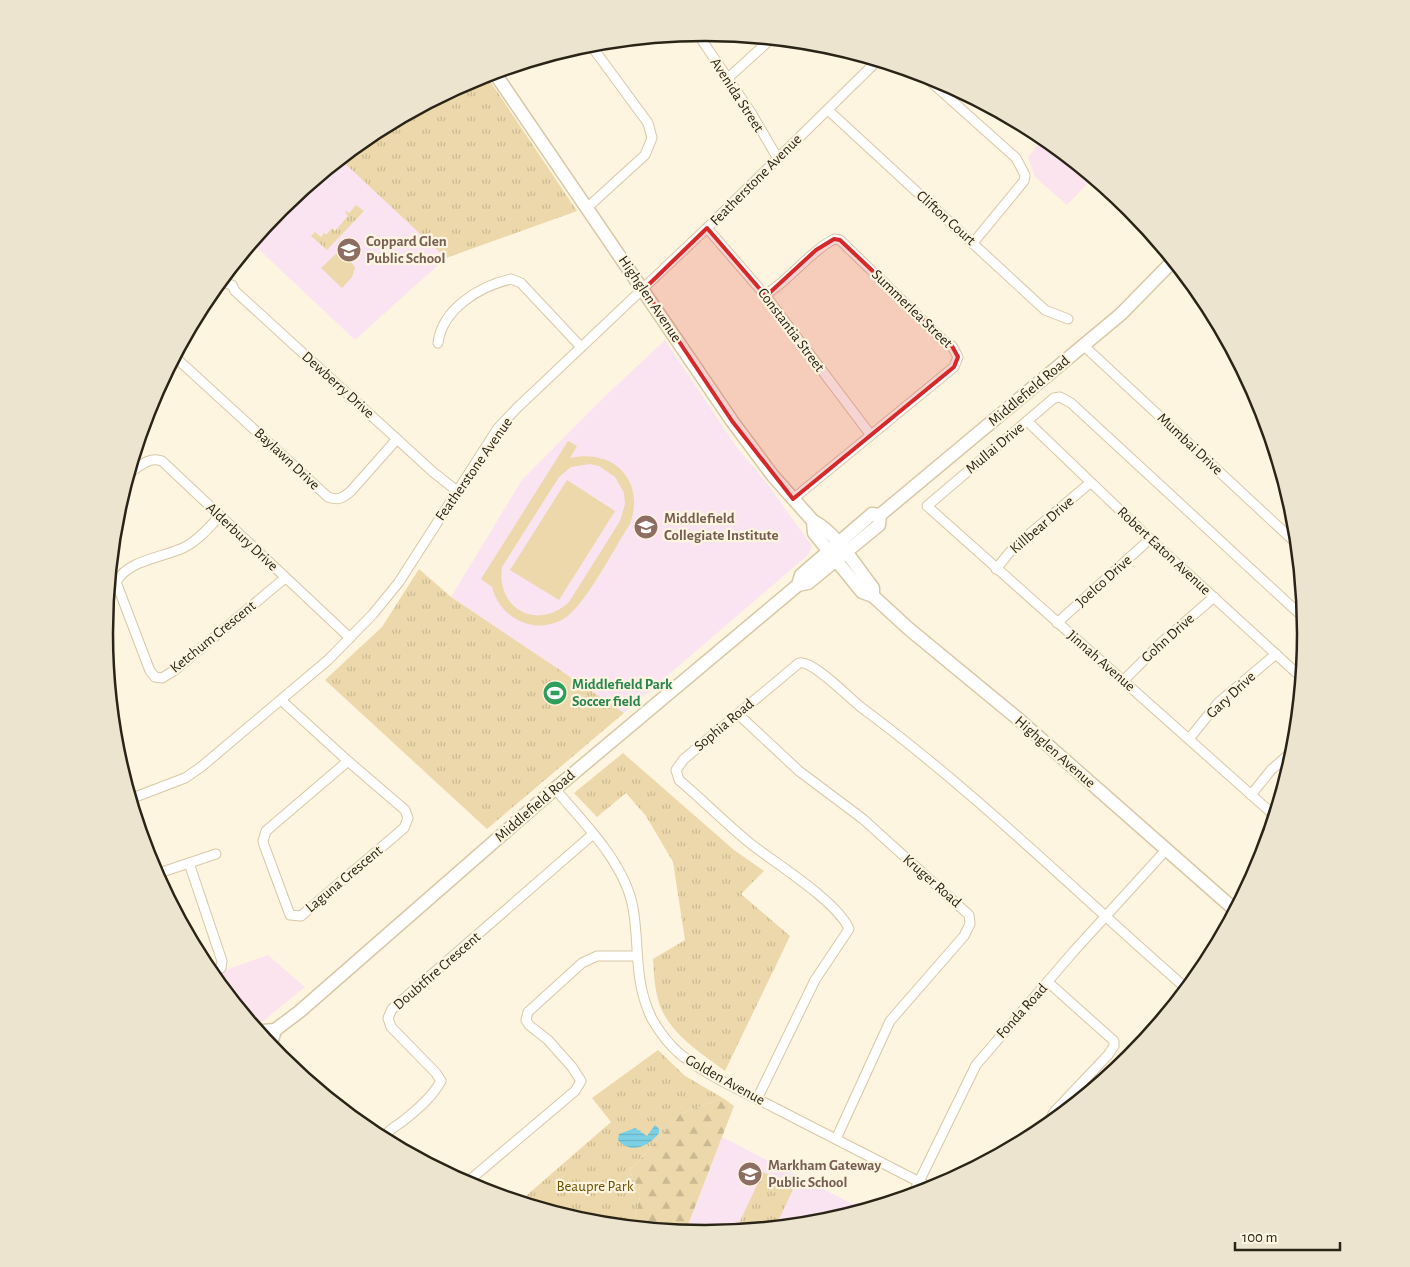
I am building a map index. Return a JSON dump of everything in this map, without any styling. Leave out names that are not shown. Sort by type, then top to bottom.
[{"type":"main road","name":"Highglen Avenue","points":[[499,79],[644,289],[732,421],[793,499],[813,521],[814,533],[873,588],[873,596],[909,629],[1017,718],[1230,906]]},
{"type":"main road","name":"Middlefield Road","points":[[273,1038],[275,1030],[555,789],[798,585],[808,583],[872,514],[880,515],[1121,314],[1169,265]]},
{"type":"main road","name":"Middlefield Road","points":[[266,1031],[275,1030]]},
{"type":"street","name":"Avenida Street","points":[[703,41],[777,157]]},
{"type":"street","points":[[728,78],[765,45]]},
{"type":"street","points":[[588,207],[645,155],[652,138],[648,123],[596,52]]},
{"type":"street","name":"Featherstone Avenue","points":[[136,797],[171,784],[193,773],[328,660],[399,582],[498,428],[707,228],[872,65]]},
{"type":"street","points":[[940,90],[1016,158],[1025,175],[1024,181],[973,243]]},
{"type":"street","name":"Clifton Court","points":[[828,110],[1045,310],[1068,319]]},
{"type":"street","name":"Constantia Street","points":[[707,228],[766,295],[870,434]]},
{"type":"street","name":"Summerlea Street","points":[[766,295],[793,273],[816,250],[834,239],[852,250],[898,298],[944,341],[952,346],[958,357],[954,367],[793,499]]},
{"type":"street","points":[[438,343],[440,330],[461,303],[484,289],[512,279],[521,283],[581,347]]},
{"type":"street","name":"Dewberry Drive","points":[[227,284],[232,285],[235,291],[456,491]]},
{"type":"street","name":"Mumbai Drive","points":[[1083,345],[1289,536]]},
{"type":"street","name":"Baylawn Drive","points":[[180,361],[328,497],[336,500],[344,497],[351,491],[397,439]]},
{"type":"street","name":"Mullai Drive","points":[[927,506],[1054,398],[1060,397],[1066,400],[1296,611]]},
{"type":"street","name":"Robert Eaton Avenue","points":[[1027,421],[1090,483],[1296,672]]},
{"type":"street","name":"Alderbury Drive","points":[[137,468],[147,461],[157,459],[162,462],[350,638]]},
{"type":"street","name":"Killbear Drive","points":[[996,569],[1014,547],[1090,483]]},
{"type":"street","name":"Jinnah Avenue","points":[[927,506],[1270,811]]},
{"type":"street","name":"Ketchum Crescent","points":[[220,516],[196,540],[186,547],[123,571],[116,582],[150,671],[155,677],[162,678],[175,670],[285,578]]},
{"type":"street","name":"Joelco Drive","points":[[1057,623],[1150,539]]},
{"type":"street","name":"Gohn Drive","points":[[1123,681],[1161,643],[1214,597]]},
{"type":"street","name":"Gary Drive","points":[[1189,739],[1218,703],[1276,654]]},
{"type":"street","name":"Sophia Road","points":[[757,1099],[815,980],[849,929],[842,917],[788,870],[744,838],[676,776],[676,767],[684,758],[794,665],[803,662],[808,663],[904,740],[1182,984]]},
{"type":"street","name":"Laguna Crescent","points":[[281,700],[405,810],[408,822],[398,834],[307,912],[301,916],[290,915],[264,845],[264,836],[266,832],[348,761]]},
{"type":"street","name":"Kruger Road","points":[[738,714],[799,771],[863,819],[969,915],[970,924],[964,936],[890,1021],[836,1139]]},
{"type":"street","points":[[1251,795],[1271,770],[1284,759]]},
{"type":"street","name":"Golden Avenue","points":[[555,789],[608,852],[626,884],[633,907],[636,956],[645,1001],[653,1020],[667,1041],[680,1054],[693,1063],[757,1099],[923,1184]]},
{"type":"street","name":"Doubtfire Crescent","points":[[388,1133],[429,1099],[438,1089],[441,1081],[436,1073],[390,1027],[388,1018],[392,1009],[592,834]]},
{"type":"street","name":"Fonda Road","points":[[917,1186],[976,1065],[1166,850]]},
{"type":"street","points":[[163,872],[216,854]]},
{"type":"street","points":[[189,863],[222,961],[221,968],[217,969]]},
{"type":"street","points":[[472,1178],[575,1092],[581,1081],[572,1067],[548,1040],[529,1025],[526,1020],[528,1012],[582,963],[598,956],[636,956]]},
{"type":"street","points":[[1048,982],[1114,1041],[1114,1046],[1108,1055],[1055,1111]]},
{"type":"highlighted area","points":[[707,228],[766,296],[816,250],[834,239],[840,240],[952,346],[958,357],[954,367],[793,499],[732,421],[644,289]]},
{"type":"shaded area","points":[[1039,144],[1089,183],[1067,205],[1035,177],[1028,157]]},
{"type":"shaded area","name":"Coppard Glen Public School","points":[[345,163],[446,258],[355,340],[256,247],[286,215]]},
{"type":"shaded area","name":"Middlefield Collegiate Institute","points":[[665,340],[738,449],[767,483],[812,546],[808,555],[624,713],[451,597],[522,480],[602,399]]},
{"type":"shaded area","points":[[268,955],[305,987],[260,1024],[219,972]]},
{"type":"shaded area","name":"Markham Gateway Public School","points":[[722,1137],[857,1206],[782,1221],[705,1226],[688,1225]]},
{"type":"green space","points":[[490,82],[577,211],[446,258],[345,163],[376,141],[409,121],[443,102]]},
{"type":"green space","points":[[356,205],[364,211],[327,250],[311,236],[315,232],[321,237],[324,233],[326,235],[332,228],[335,231],[348,216],[345,212],[349,213]]},
{"type":"green space","points":[[340,250],[346,253],[355,268],[352,277],[342,288],[321,268]]},
{"type":"green space","points":[[568,441],[577,446],[570,458],[586,456],[600,458],[612,463],[622,471],[629,481],[633,494],[634,508],[630,524],[586,596],[565,618],[546,625],[533,625],[520,621],[506,611],[496,598],[492,587],[481,579]],"holes":[[[590,464],[599,466],[615,477],[624,493],[625,504],[620,521],[569,602],[557,611],[545,615],[533,615],[522,612],[512,605],[506,595],[502,582],[502,567],[559,477],[571,467]]]},
{"type":"green space","points":[[567,480],[615,511],[559,600],[510,570]]},
{"type":"green space","points":[[419,569],[451,597],[624,713],[487,829],[325,680],[382,627]]},
{"type":"green space","points":[[623,753],[734,850],[764,871],[741,894],[790,936],[725,1071],[677,1032],[665,1016],[657,996],[653,959],[685,940],[673,862],[646,816],[626,793],[597,817],[574,793]]},
{"type":"green space","name":"Beaupre Park","points":[[658,1050],[685,1076],[723,1098],[680,1114],[636,1164],[629,1169],[640,1196],[634,1221],[552,1206],[525,1197],[611,1122],[592,1098]]},
{"type":"green space","points":[[723,1098],[734,1106],[688,1225],[634,1221],[640,1196],[629,1169],[636,1164],[680,1114]]},
{"type":"green space","points":[[763,1172],[794,1187],[778,1221],[759,1223],[755,1221],[754,1223],[739,1224]]},
{"type":"water","points":[[655,1125],[659,1129],[659,1133],[645,1145],[634,1148],[628,1147],[618,1140],[619,1134],[635,1128],[647,1136]]},
{"type":"place","name":"Coppard Glen Public School","points":[[349,250]]},
{"type":"place","name":"Middlefield Collegiate Institute","points":[[646,527]]},
{"type":"place","name":"Middlefield Park Soccer field","points":[[555,693]]},
{"type":"place","name":"Markham Gateway Public School","points":[[750,1174]]}]
